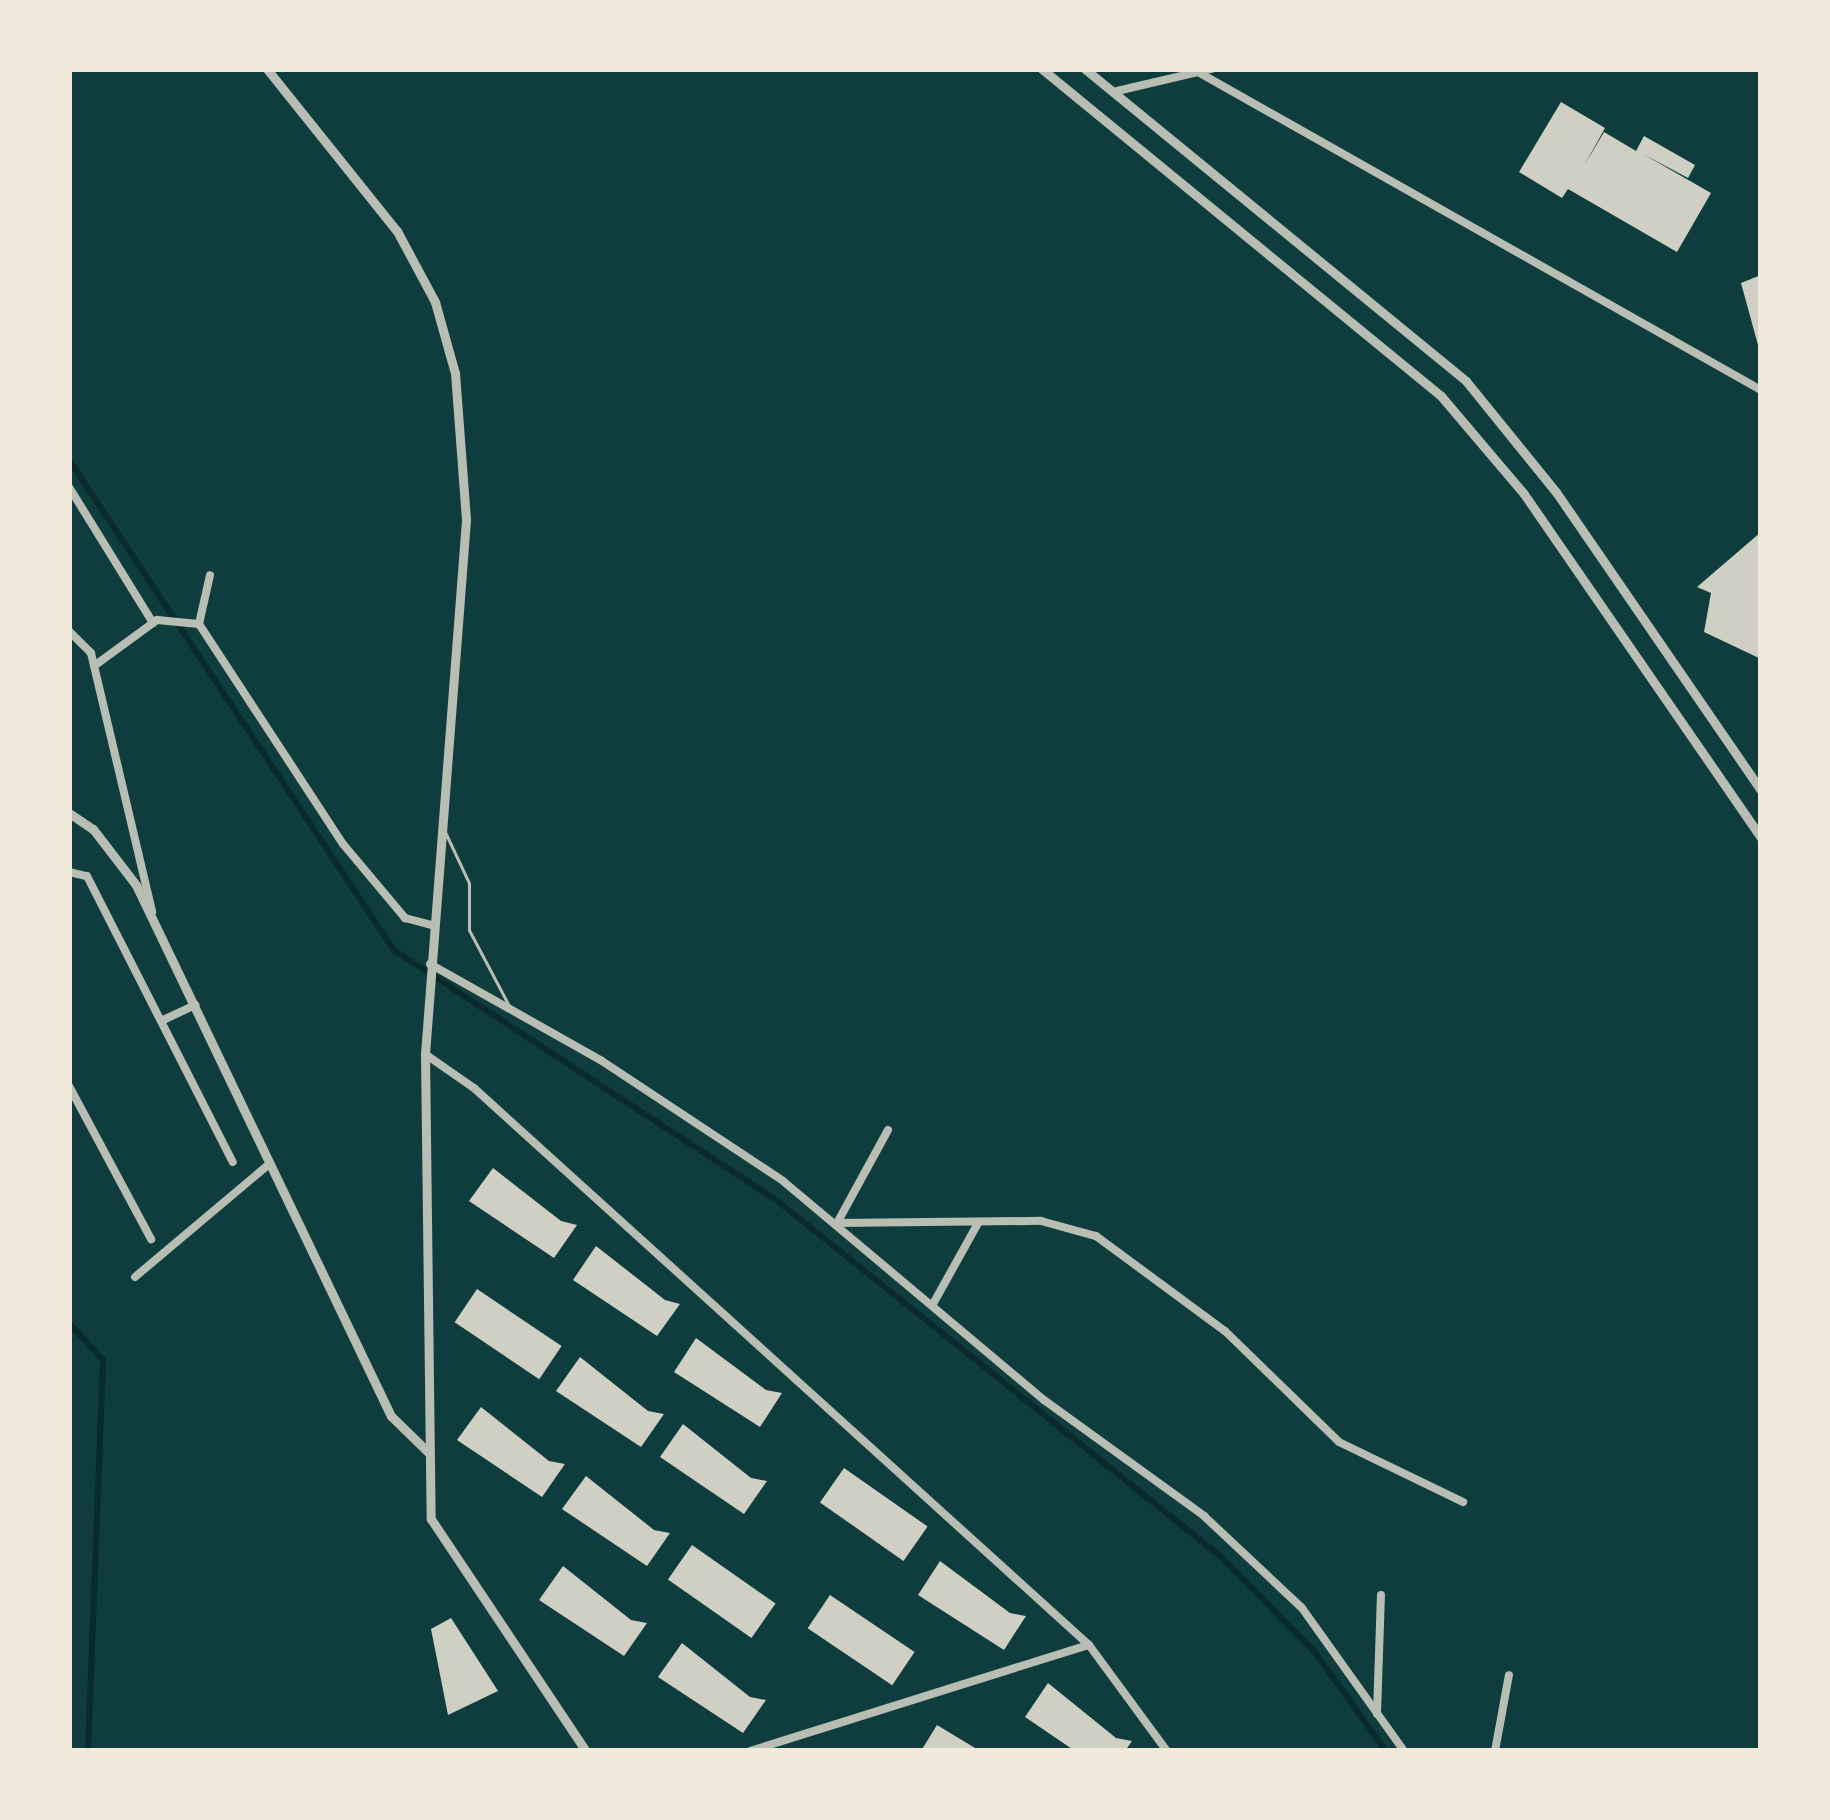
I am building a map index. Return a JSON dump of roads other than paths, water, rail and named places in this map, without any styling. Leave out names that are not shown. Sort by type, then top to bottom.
[{"type":"street","points":[[267,69],[387,214],[449,343],[466,520],[438,816],[425,1054],[431,1519],[586,1751]]},
{"type":"street","points":[[1042,69],[1441,396],[1524,494],[1649,682],[1761,838]]},
{"type":"street","points":[[1085,69],[1466,381],[1556,492],[1761,790]]},
{"type":"street","points":[[1117,91],[1211,69]]},
{"type":"street","points":[[1198,72],[1761,390]]},
{"type":"street","points":[[69,487],[153,623]]},
{"type":"street","points":[[199,624],[210,575]]},
{"type":"street","points":[[94,666],[164,618],[181,617],[199,624],[352,856],[405,918],[431,925]]},
{"type":"street","points":[[69,631],[87,645],[94,666],[152,914]]},
{"type":"street","points":[[1649,682],[1674,666]]},
{"type":"street","points":[[69,813],[115,854],[152,914],[267,1166],[391,1416],[429,1453]]},
{"type":"street","points":[[69,872],[87,876],[233,1162]]},
{"type":"street","points":[[429,963],[602,1061],[837,1223],[1279,1582],[1404,1751]]},
{"type":"street","points":[[161,1021],[196,1005]]},
{"type":"street","points":[[425,1054],[474,1088],[1089,1645],[1167,1751]]},
{"type":"street","points":[[69,1086],[151,1238]]},
{"type":"street","points":[[837,1223],[887,1130]]},
{"type":"street","points":[[135,1277],[267,1166]]},
{"type":"street","points":[[837,1223],[1041,1221],[1096,1236],[1225,1331],[1339,1442],[1463,1502]]},
{"type":"street","points":[[933,1305],[979,1222]]},
{"type":"street","points":[[1377,1714],[1381,1595]]},
{"type":"street","points":[[750,1751],[1089,1645]]},
{"type":"street","points":[[1495,1751],[1509,1675]]},
{"type":"lane","points":[[438,816],[469,884],[470,930],[512,1012]]},
{"type":"waterway","points":[[69,460],[394,950],[780,1203],[1220,1556],[1314,1651],[1386,1751]]},
{"type":"waterway","points":[[69,1323],[103,1360],[88,1751]]}]
